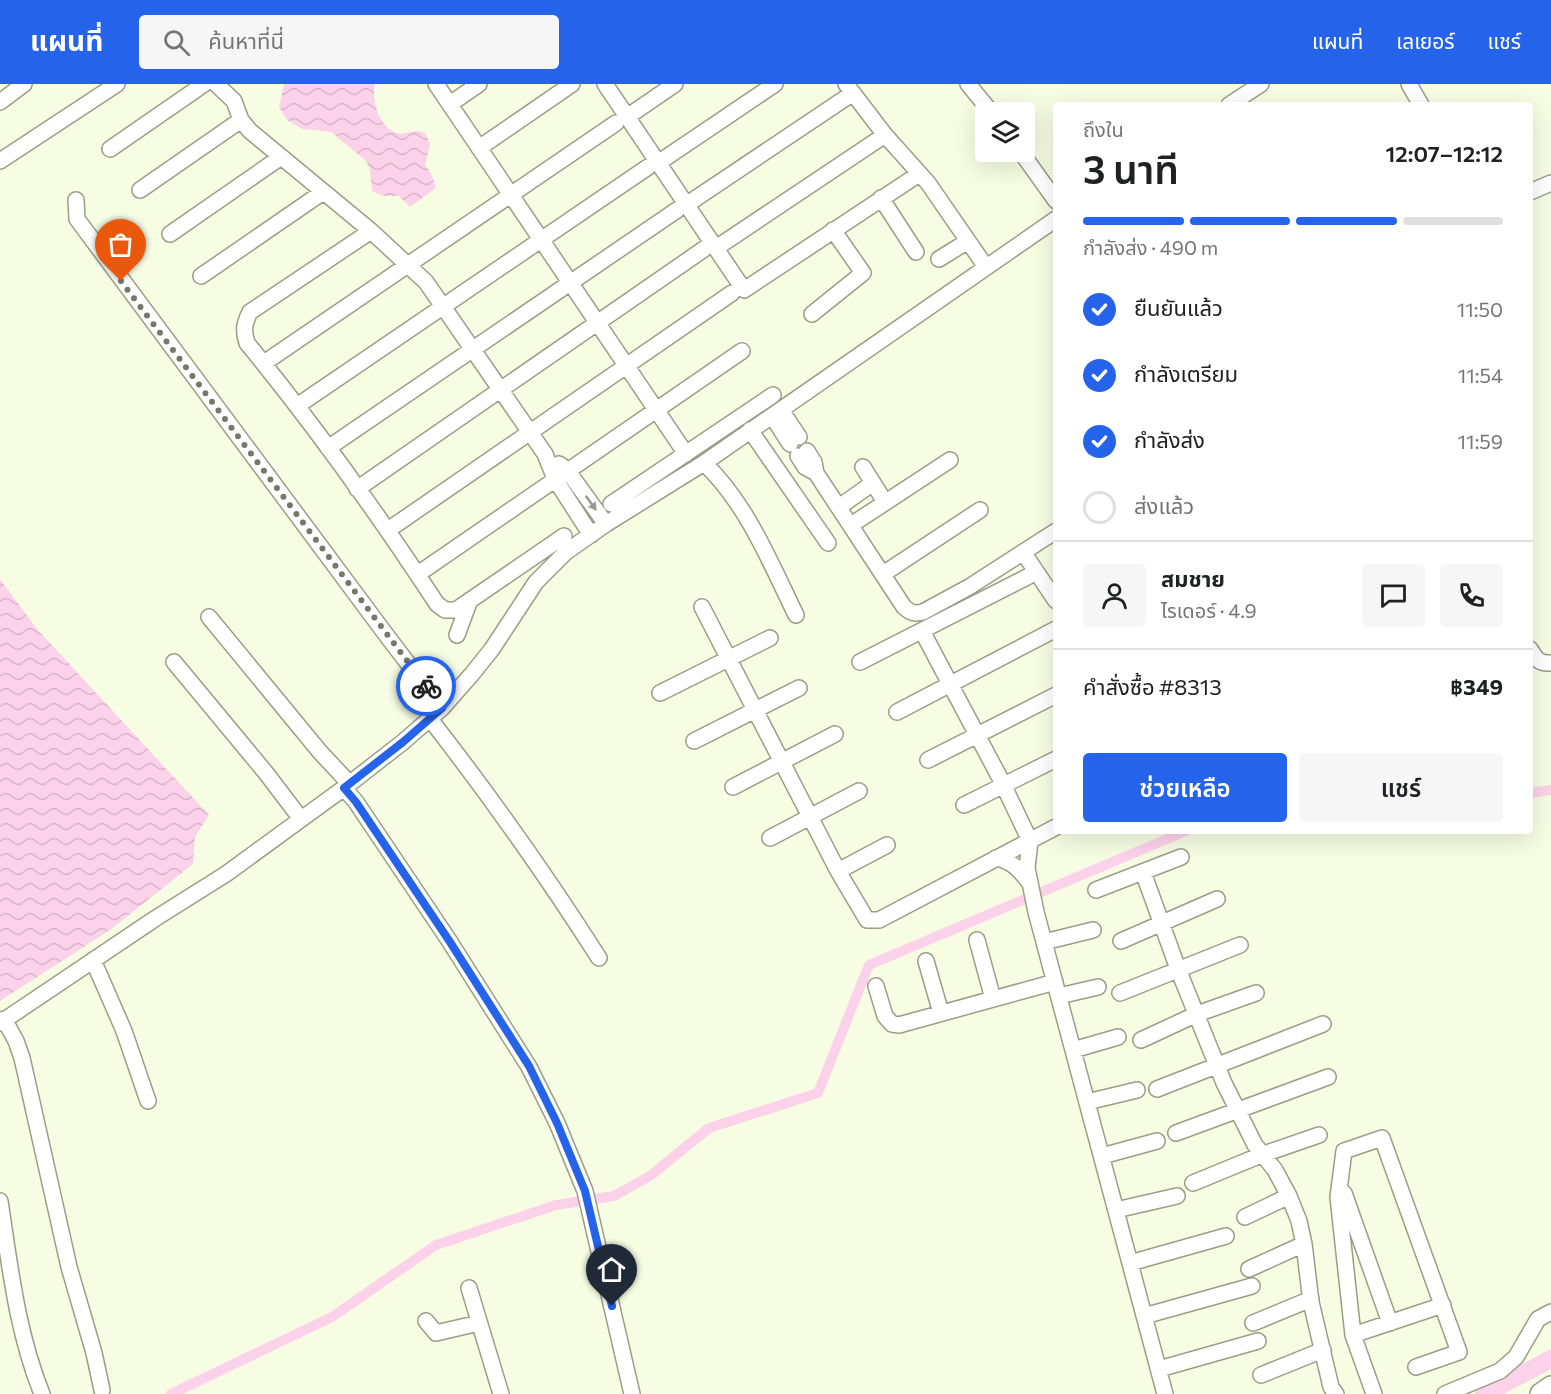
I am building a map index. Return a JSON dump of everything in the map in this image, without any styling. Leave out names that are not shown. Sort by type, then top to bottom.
[{"type":"highway","points":[[1541,1394],[1551,1387]]},
{"type":"street","points":[[0,102],[24,84]]},
{"type":"street","points":[[0,161],[117,84]]},
{"type":"street","points":[[110,149],[204,84]]},
{"type":"street","points":[[436,84],[686,454]]},
{"type":"street","points":[[450,104],[479,84]]},
{"type":"street","points":[[479,148],[572,84]]},
{"type":"street","points":[[605,84],[621,120],[710,249],[744,290],[919,174]]},
{"type":"street","points":[[264,363],[675,84]]},
{"type":"street","points":[[297,406],[775,84]]},
{"type":"street","points":[[968,84],[983,102]]},
{"type":"street","points":[[1234,102],[1261,84]]},
{"type":"street","points":[[1409,84],[1419,102]]},
{"type":"street","points":[[223,87],[234,101],[241,120],[250,131],[371,231],[426,282],[545,454],[606,524]]},
{"type":"street","points":[[328,448],[682,208],[849,88],[885,135],[928,183],[986,267]]},
{"type":"street","points":[[140,190],[241,120]]},
{"type":"street","points":[[357,489],[597,323],[885,135]]},
{"type":"street","points":[[170,234],[281,157]]},
{"type":"street","points":[[1028,162],[1053,197]]},
{"type":"street","points":[[1533,191],[1551,183]]},
{"type":"street","points":[[201,276],[323,192]]},
{"type":"street","points":[[881,198],[916,252]]},
{"type":"street","points":[[76,200],[77,219],[442,708]]},
{"type":"street","points":[[102,1390],[94,1353],[69,1267],[22,1058],[16,1041],[2,1021],[226,873],[347,786],[430,719],[492,649],[536,582],[566,552],[606,524],[704,463],[1053,221]]},
{"type":"street","points":[[812,314],[863,273],[833,230]]},
{"type":"street","points":[[371,231],[250,312],[244,323],[247,343],[297,406],[388,530],[437,604],[445,610],[456,610],[564,536]]},
{"type":"street","points":[[939,259],[968,241]]},
{"type":"street","points":[[388,530],[732,293]]},
{"type":"street","points":[[418,574],[742,351]]},
{"type":"street","points":[[611,504],[773,395]]},
{"type":"street","points":[[776,413],[798,447],[805,467],[816,473],[904,607],[910,612],[916,614],[923,612],[969,587],[1053,533]]},
{"type":"street","points":[[750,430],[828,543]]},
{"type":"street","points":[[851,525],[950,460]]},
{"type":"street","points":[[704,463],[732,492],[796,615]]},
{"type":"street","points":[[863,467],[885,502]]},
{"type":"street","points":[[561,475],[591,535]]},
{"type":"street","points":[[839,507],[873,483]]},
{"type":"street","points":[[883,574],[980,510]]},
{"type":"street","points":[[1023,552],[1053,596]]},
{"type":"street","points":[[860,662],[1029,576]]},
{"type":"street","points":[[457,635],[470,600]]},
{"type":"street","points":[[702,606],[838,871],[867,920],[879,921],[1053,829]]},
{"type":"street","points":[[209,617],[347,786],[529,1066],[557,1123],[585,1191],[632,1394]]},
{"type":"street","points":[[922,631],[1004,785],[1030,841],[1027,868],[1036,912],[1166,1394]]},
{"type":"street","points":[[897,712],[1053,631]]},
{"type":"street","points":[[660,693],[770,638]]},
{"type":"street","points":[[1533,654],[1544,664],[1551,663]]},
{"type":"street","points":[[174,662],[301,819]]},
{"type":"street","points":[[694,741],[799,688]]},
{"type":"street","points":[[928,760],[1053,697]]},
{"type":"street","points":[[430,719],[529,852],[599,957]]},
{"type":"street","points":[[733,787],[835,734]]},
{"type":"street","points":[[964,805],[1053,760]]},
{"type":"street","points":[[770,838],[859,792]]},
{"type":"street","points":[[838,871],[887,845]]},
{"type":"street","points":[[1096,890],[1181,857]]},
{"type":"street","points":[[996,858],[1008,860],[1029,882]]},
{"type":"street","points":[[1143,873],[1216,1065],[1261,1155],[1275,1170],[1299,1221],[1311,1299],[1331,1392]]},
{"type":"street","points":[[1121,941],[1217,899]]},
{"type":"street","points":[[1044,942],[1093,930]]},
{"type":"street","points":[[977,940],[993,999]]},
{"type":"street","points":[[1120,993],[1240,945]]},
{"type":"street","points":[[93,960],[124,1031],[147,1101]]},
{"type":"street","points":[[926,961],[941,1013]]},
{"type":"street","points":[[876,986],[885,1016],[892,1024],[899,1025],[993,999],[1057,989],[1098,987]]},
{"type":"street","points":[[1141,1040],[1197,1014],[1256,993]]},
{"type":"street","points":[[1157,1089],[1323,1024]]},
{"type":"street","points":[[1073,1050],[1118,1037]]},
{"type":"street","points":[[1176,1134],[1328,1077]]},
{"type":"street","points":[[1087,1102],[1137,1090]]},
{"type":"street","points":[[1193,1183],[1261,1155],[1319,1135]]},
{"type":"street","points":[[1374,1394],[1353,1335],[1338,1197],[1344,1151],[1382,1137],[1459,1352],[1416,1367]]},
{"type":"street","points":[[1102,1156],[1157,1141]]},
{"type":"street","points":[[1339,1180],[1390,1323]]},
{"type":"street","points":[[1116,1210],[1177,1196]]},
{"type":"street","points":[[1245,1217],[1289,1197]]},
{"type":"street","points":[[0,1201],[16,1308],[33,1371],[42,1394]]},
{"type":"street","points":[[1130,1263],[1226,1236]]},
{"type":"street","points":[[1249,1269],[1304,1244]]},
{"type":"street","points":[[1144,1316],[1252,1286]]},
{"type":"street","points":[[469,1288],[501,1394]]},
{"type":"street","points":[[1253,1323],[1311,1299]]},
{"type":"street","points":[[1353,1335],[1443,1305]]},
{"type":"street","points":[[1445,1394],[1500,1371],[1516,1357],[1538,1319],[1551,1312]]},
{"type":"street","points":[[426,1321],[436,1333],[479,1323]]},
{"type":"street","points":[[1159,1369],[1258,1341]]},
{"type":"street","points":[[1261,1375],[1323,1350]]},
{"type":"water","points":[[284,84],[375,84],[375,105],[385,125],[397,133],[416,131],[425,133],[430,144],[425,165],[432,175],[436,188],[410,207],[399,196],[383,196],[372,191],[370,169],[366,161],[331,132],[302,129],[287,120],[279,107]]},
{"type":"water","points":[[0,579],[37,629],[209,815],[195,837],[193,864],[110,930],[0,1001]]},
{"type":"waterway","points":[[1533,793],[1551,790]]},
{"type":"waterway","points":[[171,1394],[332,1317],[436,1245],[556,1205],[614,1196],[650,1176],[709,1128],[818,1093],[869,965],[1179,834]]},
{"type":"waterway","points":[[1484,1394],[1551,1359]]},
{"type":"way so far","points":[[121,281],[426,686]]},
{"type":"route","points":[[426,686],[442,708],[344,788],[356,802],[450,942],[529,1066],[557,1123],[585,1191],[612,1306]]}]
